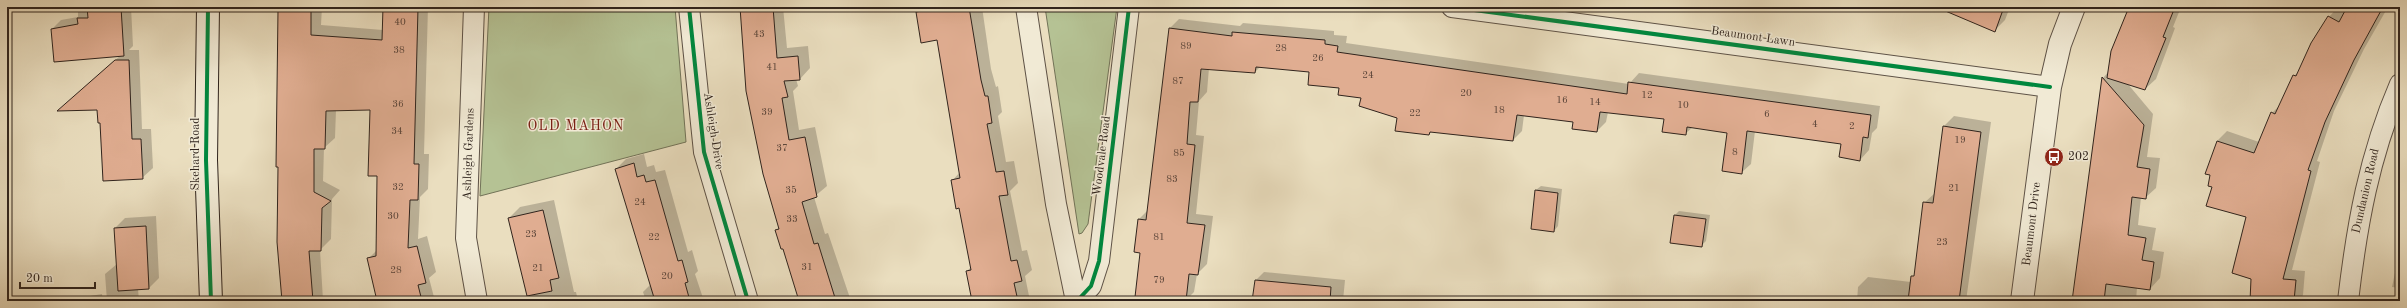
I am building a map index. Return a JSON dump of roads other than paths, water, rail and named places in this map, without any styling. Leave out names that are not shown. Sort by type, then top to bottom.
[{"type":"street","name":"Skehard Road","points":[[208,7],[206,160],[211,301]]},
{"type":"street","name":"Ashleigh Gardens","points":[[474,7],[466,238],[477,301]]},
{"type":"street","name":"Ashleigh Drive","points":[[689,7],[704,152],[748,301]]},
{"type":"street","name":"Woodvale Road","points":[[1026,7],[1056,204],[1076,301]]},
{"type":"street","name":"Woodvale Road","points":[[1076,301],[1091,286],[1099,261],[1129,7]]},
{"type":"street","name":"Beaumont Lawn","points":[[1452,7],[2050,87]]},
{"type":"street","name":"Beaumont Drive","points":[[2022,301],[2050,87],[2060,44],[2074,7]]},
{"type":"street","name":"Dundanion Road","points":[[2348,301],[2354,246],[2366,184],[2383,126],[2400,84]]},
{"type":"place","name":"202","points":[[2054,157]]},
{"type":"district","name":"OLD MAHON","points":[[576,126]]}]
